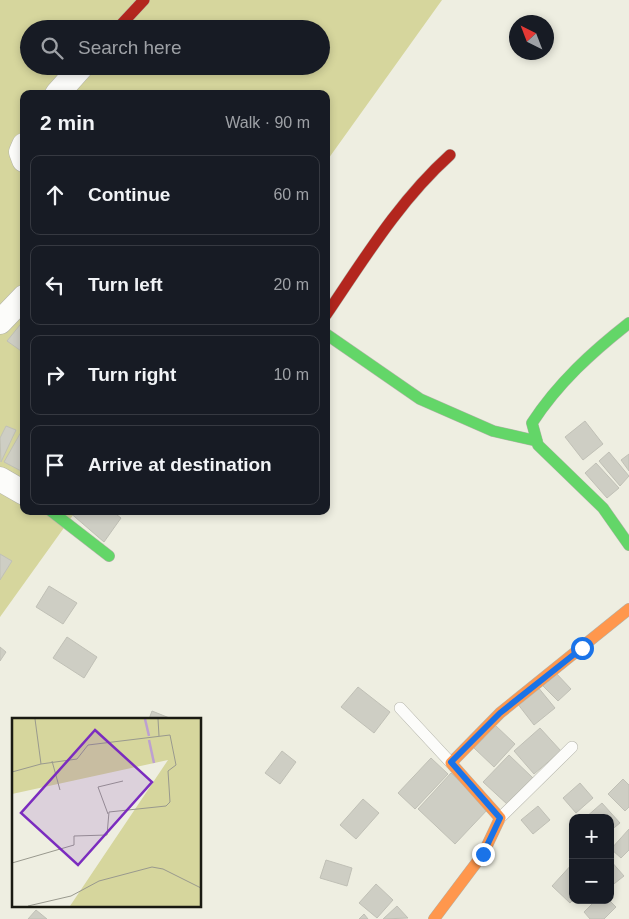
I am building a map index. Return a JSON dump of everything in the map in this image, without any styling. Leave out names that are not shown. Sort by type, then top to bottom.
[{"type":"street","points":[[125,20],[144,0]]},
{"type":"street","points":[[61,90],[74,75]]},
{"type":"street","points":[[330,309],[400,208],[430,173],[450,155]]},
{"type":"street","points":[[0,322],[20,301]]},
{"type":"street","points":[[629,323],[604,343],[544,403],[532,423],[538,445],[603,508],[629,545]]},
{"type":"street","points":[[330,337],[356,357],[420,399],[493,431],[537,441]]},
{"type":"street","points":[[0,479],[20,491]]},
{"type":"street","points":[[56,515],[109,556]]},
{"type":"street","points":[[434,919],[483,854],[500,818],[451,762],[500,713],[629,609]]},
{"type":"lane","points":[[400,708],[451,762]]},
{"type":"lane","points":[[500,818],[572,747]]},
{"type":"green space","points":[[0,0],[442,0],[330,156],[330,90],[20,90],[20,515],[73,515],[0,617]]},
{"type":"building","points":[[20,325],[20,350],[7,341]]},
{"type":"building","points":[[585,421],[603,444],[583,460],[565,437]]},
{"type":"building","points":[[6,426],[16,430],[1,462],[0,438]]},
{"type":"building","points":[[20,434],[20,470],[4,462]]},
{"type":"building","points":[[609,452],[629,476],[620,486],[599,461]]},
{"type":"building","points":[[629,454],[629,471],[621,460]]},
{"type":"building","points":[[596,463],[619,488],[607,498],[585,473]]},
{"type":"building","points":[[73,515],[117,515],[121,518],[104,542]]},
{"type":"building","points":[[0,554],[12,561],[0,580]]},
{"type":"building","points":[[49,586],[77,603],[63,624],[36,607]]},
{"type":"building","points":[[67,637],[97,657],[84,678],[53,658]]},
{"type":"building","points":[[0,647],[6,652],[0,661]]},
{"type":"building","points":[[555,672],[571,689],[558,701],[542,685]]},
{"type":"building","points":[[537,686],[555,708],[534,725],[517,703]]},
{"type":"building","points":[[358,687],[390,712],[374,733],[341,707]]},
{"type":"building","points":[[152,711],[170,718],[149,718]]},
{"type":"building","points":[[495,725],[515,744],[494,767],[474,748]]},
{"type":"building","points":[[540,728],[561,751],[534,774],[514,751]]},
{"type":"building","points":[[282,751],[296,762],[280,784],[265,773]]},
{"type":"building","points":[[509,755],[533,778],[508,805],[483,782]]},
{"type":"building","points":[[431,758],[448,774],[415,809],[398,793]]},
{"type":"building","points":[[451,773],[489,808],[455,844],[418,809]]},
{"type":"building","points":[[623,779],[629,785],[629,807],[625,811],[608,794]]},
{"type":"building","points":[[580,783],[593,798],[576,813],[563,798]]},
{"type":"building","points":[[363,799],[379,813],[356,839],[340,825]]},
{"type":"building","points":[[602,803],[612,814],[590,814]]},
{"type":"building","points":[[538,806],[550,820],[533,834],[521,820]]},
{"type":"building","points":[[614,816],[620,823],[614,828]]},
{"type":"building","points":[[629,829],[629,850],[621,858],[614,852],[614,846]]},
{"type":"building","points":[[326,860],[352,868],[347,886],[320,878]]},
{"type":"building","points":[[614,865],[624,876],[614,884]]},
{"type":"building","points":[[569,867],[569,902],[552,886]]},
{"type":"building","points":[[376,884],[393,900],[377,918],[359,903]]},
{"type":"building","points":[[592,904],[613,904],[616,907],[604,919],[590,919],[584,912]]},
{"type":"building","points":[[397,906],[408,918],[383,919]]},
{"type":"building","points":[[36,910],[47,919],[28,919]]},
{"type":"building","points":[[364,914],[368,919],[359,919]]},
{"type":"traffic: fast","points":[[629,323],[602,345],[564,381],[532,423],[538,445],[603,508],[629,545]]},
{"type":"traffic: fast","points":[[330,337],[420,399],[493,431],[537,441]]},
{"type":"traffic: fast","points":[[56,515],[109,556]]},
{"type":"traffic: slow","points":[[434,919],[483,854],[500,818],[451,763],[500,713],[629,609]]},
{"type":"traffic: jam","points":[[125,20],[144,0]]},
{"type":"traffic: jam","points":[[330,309],[398,211],[450,155]]},
{"type":"route","points":[[483,854],[500,818],[451,762],[500,713],[582,648]]}]
